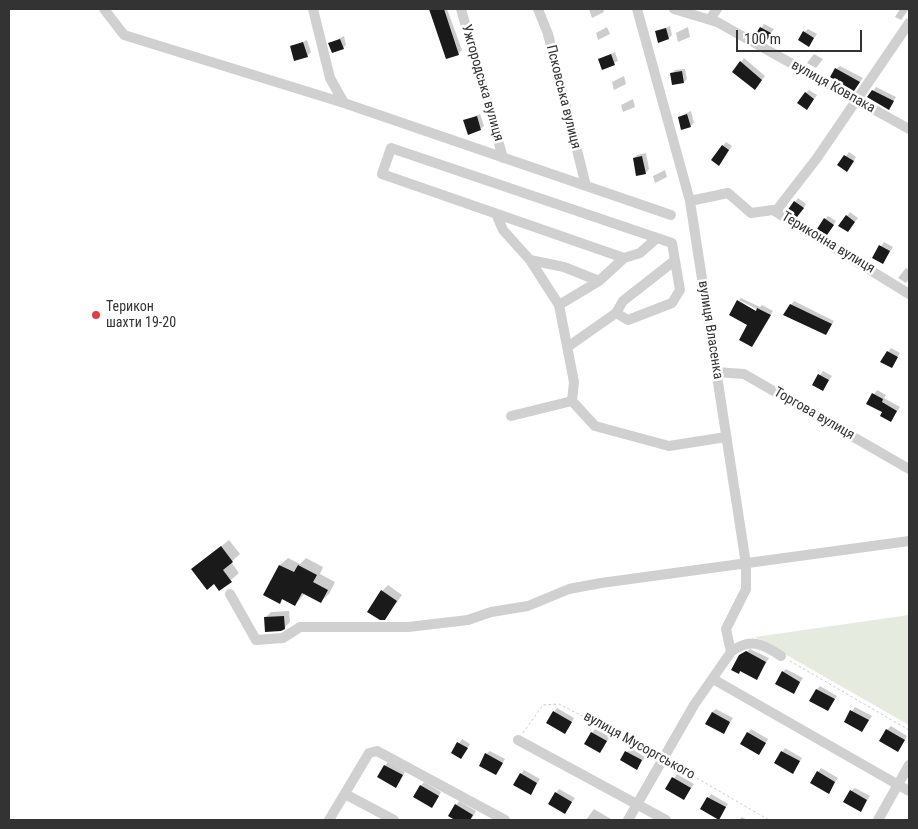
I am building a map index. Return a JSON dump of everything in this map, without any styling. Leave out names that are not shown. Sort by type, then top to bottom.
[{"type":"street","points":[[104,9],[124,35],[344,103],[671,215]]},
{"type":"street","points":[[312,9],[330,78],[344,103]]},
{"type":"street","name":"Ужгородська вулиця","points":[[461,9],[503,158]]},
{"type":"street","name":"Псковська вулиця","points":[[538,9],[548,34],[586,186]]},
{"type":"street","name":"вулиця Власенка","points":[[636,9],[690,201],[746,564],[746,589],[726,629],[731,652]]},
{"type":"street","name":"вулиця Ковпака","points":[[674,9],[710,19],[909,129]]},
{"type":"street","points":[[710,19],[717,9]]},
{"type":"street","points":[[776,211],[817,158],[909,23]]},
{"type":"street","points":[[616,313],[628,320],[672,303],[680,290],[672,243],[391,148],[382,174],[497,216],[624,258]]},
{"type":"street","name":"Териконна вулиця","points":[[690,201],[728,193],[750,213],[776,211],[909,294]]},
{"type":"street","points":[[497,216],[503,230],[530,260],[559,305],[574,382],[572,401],[594,426],[669,446],[726,437]]},
{"type":"street","points":[[559,305],[599,281],[624,258],[640,253],[657,238]]},
{"type":"street","points":[[530,260],[564,267],[599,281]]},
{"type":"street","points":[[568,346],[616,313],[623,301],[674,261]]},
{"type":"street","name":"Торгова вулиця","points":[[716,372],[744,374],[909,469]]},
{"type":"street","points":[[511,416],[572,401]]},
{"type":"street","points":[[230,594],[256,640],[283,638],[300,627],[408,627],[468,620],[491,612],[528,606],[569,589],[909,541]]},
{"type":"street","points":[[628,820],[694,705],[731,652],[738,646],[754,642],[764,644],[781,656]]},
{"type":"street","points":[[712,679],[909,791]]},
{"type":"street","points":[[518,740],[666,820]]},
{"type":"street","points":[[329,820],[369,753],[378,751],[504,820]]},
{"type":"street","points":[[878,820],[909,765]]},
{"type":"street","points":[[345,794],[394,820]]},
{"type":"path","points":[[781,656],[909,730]]},
{"type":"path","name":"вулиця Мусоргського","points":[[518,740],[538,709],[551,703],[559,704],[664,758],[769,820]]},
{"type":"shaded area","points":[[909,615],[909,725],[755,637]]},
{"type":"building","points":[[429,9],[444,9],[459,55],[446,59]]},
{"type":"building","points":[[760,27],[771,33],[766,42],[755,35]]},
{"type":"building","points":[[666,28],[669,39],[658,43],[655,31]]},
{"type":"building","points":[[803,31],[814,38],[809,47],[798,40]]},
{"type":"building","points":[[340,39],[344,49],[332,53],[328,43]]},
{"type":"building","points":[[303,42],[308,57],[294,61],[290,46]]},
{"type":"building","points":[[611,54],[615,65],[602,70],[598,59]]},
{"type":"building","points":[[740,61],[762,80],[755,90],[732,72]]},
{"type":"building","points":[[835,68],[860,82],[854,91],[830,77]]},
{"type":"building","points":[[682,71],[684,83],[672,85],[670,73]]},
{"type":"building","points":[[872,90],[894,101],[889,110],[867,97]]},
{"type":"building","points":[[805,92],[814,99],[807,110],[797,103]]},
{"type":"building","points":[[687,114],[691,127],[681,130],[678,117]]},
{"type":"building","points":[[477,116],[481,130],[468,135],[463,120]]},
{"type":"building","points":[[722,145],[729,150],[719,166],[711,160]]},
{"type":"building","points":[[844,155],[854,161],[847,172],[837,165]]},
{"type":"building","points":[[642,156],[646,174],[636,176],[633,158]]},
{"type":"building","points":[[794,201],[804,208],[797,217],[787,211]]},
{"type":"building","points":[[846,215],[855,222],[848,232],[838,226]]},
{"type":"building","points":[[824,218],[834,225],[827,235],[817,229]]},
{"type":"building","points":[[879,245],[890,251],[883,264],[872,258]]},
{"type":"building","points":[[737,300],[756,311],[757,308],[771,315],[752,347],[739,340],[747,325],[729,315]]},
{"type":"building","points":[[790,304],[832,324],[826,335],[783,315]]},
{"type":"building","points":[[887,351],[898,357],[892,368],[880,362]]},
{"type":"building","points":[[818,374],[829,380],[823,391],[812,385]]},
{"type":"building","points":[[872,393],[883,399],[882,402],[897,411],[891,422],[880,416],[882,412],[866,404]]},
{"type":"building","points":[[221,546],[233,562],[223,570],[232,582],[219,591],[214,584],[207,590],[191,569]]},
{"type":"building","points":[[279,565],[294,572],[298,565],[317,575],[313,582],[328,590],[321,603],[302,593],[295,606],[282,599],[280,604],[263,595]]},
{"type":"building","points":[[381,590],[397,601],[385,620],[380,620],[367,612]]},
{"type":"building","points":[[284,616],[285,629],[265,632],[264,617]]},
{"type":"building","points":[[746,651],[766,662],[757,680],[740,671],[739,674],[731,670],[739,655]]},
{"type":"building","points":[[782,671],[800,682],[794,694],[775,684]]},
{"type":"building","points":[[816,689],[835,699],[828,711],[809,701]]},
{"type":"building","points":[[850,710],[869,720],[862,732],[844,722]]},
{"type":"building","points":[[553,711],[572,722],[565,734],[546,723]]},
{"type":"building","points":[[712,712],[730,722],[724,734],[705,724]]},
{"type":"building","points":[[886,729],[905,740],[898,752],[879,741]]},
{"type":"building","points":[[591,732],[607,741],[600,753],[584,744]]},
{"type":"building","points":[[747,732],[766,743],[759,755],[740,744]]},
{"type":"building","points":[[457,742],[468,748],[461,759],[451,753]]},
{"type":"building","points":[[625,751],[642,760],[637,770],[620,760]]},
{"type":"building","points":[[781,751],[800,761],[793,774],[774,763]]},
{"type":"building","points":[[485,753],[503,763],[496,775],[479,766]]},
{"type":"building","points":[[384,765],[403,775],[396,788],[377,777]]},
{"type":"building","points":[[817,771],[835,782],[829,794],[810,783]]},
{"type":"building","points":[[520,773],[537,783],[531,795],[513,785]]},
{"type":"building","points":[[672,777],[691,788],[684,800],[665,789]]},
{"type":"building","points":[[420,785],[439,796],[432,808],[413,797]]},
{"type":"building","points":[[850,790],[867,800],[861,812],[843,802]]},
{"type":"building","points":[[555,792],[572,802],[565,814],[548,804]]},
{"type":"building","points":[[707,797],[726,807],[719,820],[700,809]]},
{"type":"building","points":[[455,804],[473,815],[470,820],[455,820],[448,816]]},
{"type":"place","name":"Терикон шахти 19-20","points":[[96,315]]}]
